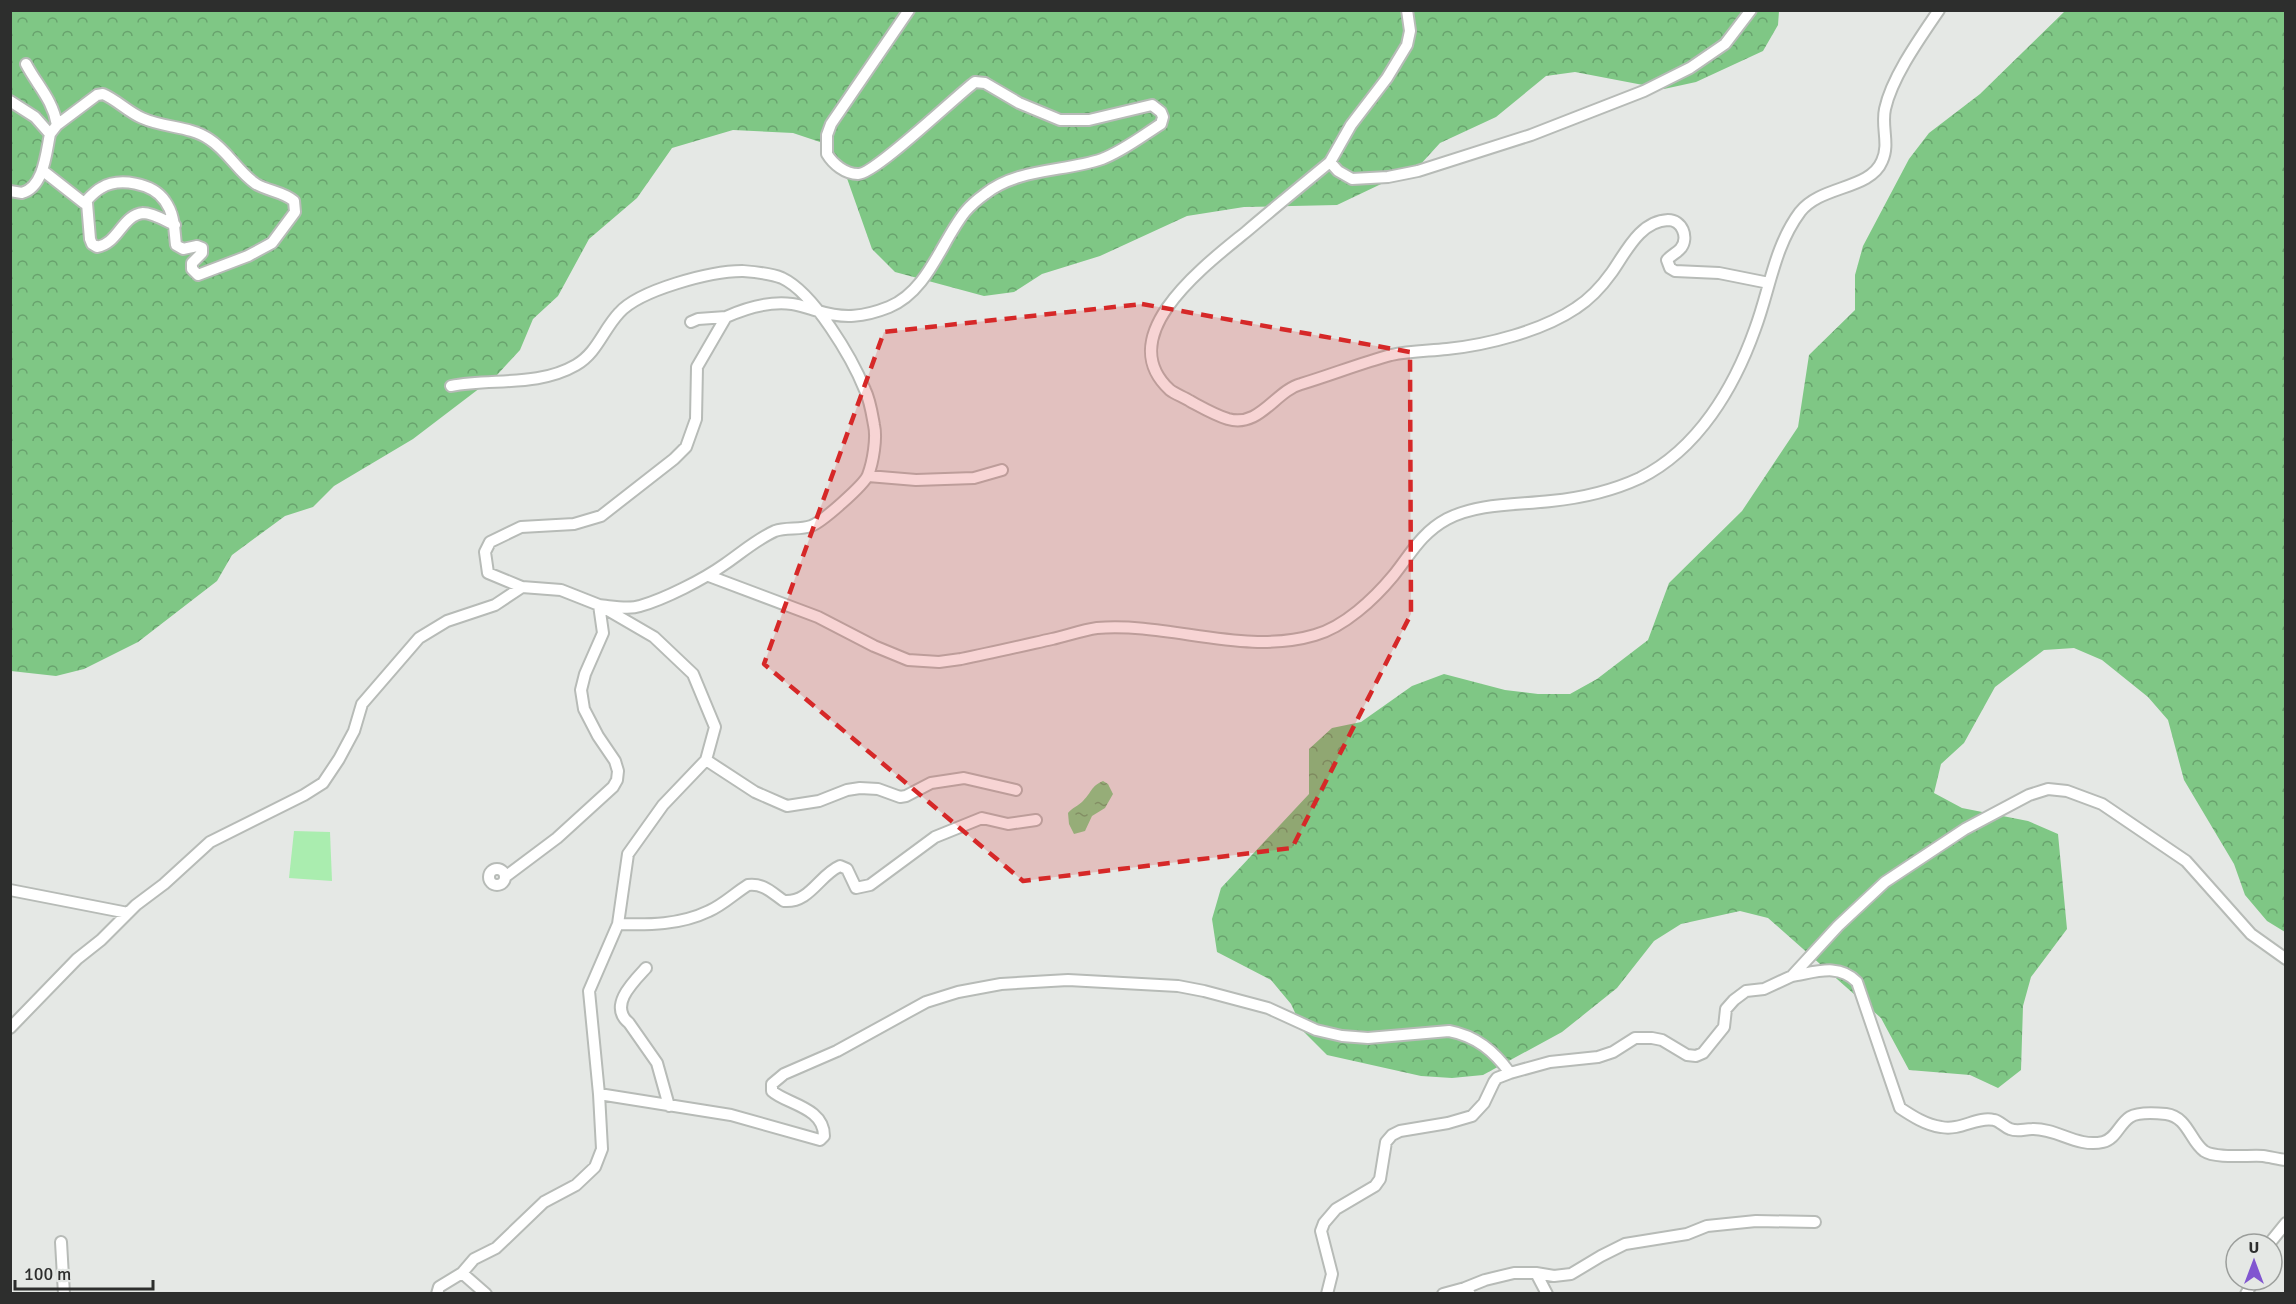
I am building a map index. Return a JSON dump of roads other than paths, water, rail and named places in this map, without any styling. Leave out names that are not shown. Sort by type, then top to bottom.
[{"type":"street","points":[[691,322],[698,319],[726,317],[768,304],[791,304],[819,312],[863,316],[892,306],[913,290],[934,265],[965,212],[986,192],[1035,172],[1102,159],[1161,124],[1161,112],[1152,105],[1089,120],[1060,120],[1028,107],[985,83],[975,82],[895,152],[868,171],[858,175],[847,171],[837,166],[827,154],[827,135],[831,124],[909,10]]},
{"type":"street","points":[[1407,10],[1410,31],[1407,45],[1387,78],[1350,125],[1330,162],[1205,266],[1163,312],[1156,326],[1150,350],[1155,370],[1170,390],[1218,416],[1234,421],[1249,419],[1265,411],[1297,385],[1390,355],[1419,350],[1448,349],[1523,332],[1574,310],[1590,298],[1643,230],[1661,221],[1673,220],[1679,223],[1684,232],[1681,248],[1667,260],[1667,264],[1675,271],[1719,273],[1769,283]]},
{"type":"street","points":[[1330,162],[1338,171],[1352,179],[1388,177],[1419,171],[1531,135],[1644,91],[1690,68],[1725,44],[1751,10]]},
{"type":"street","points":[[709,576],[818,617],[874,646],[908,660],[939,662],[961,660],[1095,628],[1157,630],[1237,641],[1280,642],[1317,635],[1364,608],[1394,574],[1425,533],[1447,519],[1474,509],[1551,501],[1604,492],[1642,477],[1674,455],[1698,431],[1725,398],[1755,331],[1777,254],[1786,234],[1812,199],[1868,177],[1882,162],[1886,143],[1884,119],[1890,93],[1939,10]]},
{"type":"street","points":[[26,64],[49,99],[57,125]]},
{"type":"street","points":[[10,190],[22,193],[28,192],[33,187],[42,170],[50,134],[57,125],[97,95],[103,94],[143,119],[198,133],[210,139],[258,185],[290,197],[295,206],[292,217],[272,243],[248,256],[201,275],[195,273],[192,266],[194,260],[202,253],[202,248],[197,246],[179,248],[176,245],[175,225],[165,201],[157,192],[129,183],[111,184],[101,187],[84,203]]},
{"type":"street","points":[[10,101],[35,117],[50,134]]},
{"type":"street","points":[[42,170],[87,203],[90,239],[97,247],[110,242],[134,216],[143,213],[151,214],[175,225]]},
{"type":"street","points":[[451,386],[521,380],[564,371],[584,360],[592,352],[614,318],[631,302],[658,290],[708,275],[741,271],[781,278],[805,296],[819,312],[848,357],[866,392],[875,428],[868,476],[854,493],[812,526],[776,531],[709,576],[638,607],[599,605]]},
{"type":"street","points":[[436,1291],[459,1277],[474,1259],[496,1248],[544,1202],[576,1185],[595,1167],[602,1149],[589,991],[618,924],[628,854],[663,805],[706,760],[715,727],[693,674],[654,637],[599,605],[561,590],[522,587],[488,573],[485,552],[490,542],[521,527],[574,524],[601,516],[674,459],[686,447],[696,419],[697,367],[726,317]]},
{"type":"street","points":[[868,476],[916,480],[974,478],[1002,470]]},
{"type":"street","points":[[10,1028],[77,959],[102,940],[210,842],[304,795],[323,783],[354,731],[362,704],[419,638],[447,621],[495,606],[522,587]]},
{"type":"street","points":[[505,877],[557,838],[613,787],[617,780],[618,771],[615,761],[598,736],[584,709],[582,700],[581,690],[585,674],[603,633],[599,605]]},
{"type":"street","points":[[706,760],[755,792],[788,806],[819,801],[839,792],[860,788],[878,789],[906,796],[931,783],[964,778],[1016,790]]},
{"type":"street","points":[[1792,976],[1885,882],[1965,829],[2002,808],[2048,789],[2067,791],[2102,804],[2186,861],[2251,934],[2286,959]]},
{"type":"street","points":[[618,924],[662,925],[699,915],[710,911],[748,885],[755,884],[764,886],[784,901],[794,900],[811,892],[840,866],[847,869],[856,888],[860,888],[870,885],[935,837],[982,818],[1008,824],[1036,820]]},
{"type":"street","points":[[10,890],[128,914]]},
{"type":"street","points":[[646,968],[624,994],[621,1010],[623,1018],[657,1063],[669,1106]]},
{"type":"street","points":[[1327,1293],[1332,1274],[1321,1231],[1323,1223],[1336,1209],[1375,1186],[1380,1179],[1386,1142],[1392,1135],[1400,1131],[1448,1123],[1472,1116],[1484,1103],[1497,1078],[1550,1062],[1598,1057],[1613,1052],[1635,1038],[1652,1038],[1688,1055],[1696,1056],[1703,1053],[1717,1038],[1724,1026],[1726,1009],[1734,1000],[1746,991],[1764,989],[1792,976],[1836,970],[1848,973],[1857,982],[1900,1108],[1914,1118],[1941,1128],[1959,1128],[1979,1120],[1994,1120],[2011,1130],[2022,1131],[2031,1128],[2080,1142],[2097,1143],[2106,1142],[2131,1116],[2156,1113],[2177,1118],[2205,1152],[2265,1156],[2286,1160]]},
{"type":"street","points":[[599,1094],[730,1115],[820,1140],[824,1136],[823,1127],[812,1113],[772,1091],[772,1084],[784,1074],[837,1051],[926,1002],[958,992],[1001,984],[1068,980],[1178,986],[1204,991],[1241,1003],[1268,1008],[1316,1030],[1342,1036],[1368,1038],[1449,1031],[1462,1033],[1485,1046],[1499,1058],[1510,1073]]},
{"type":"street","points":[[1443,1293],[1467,1291],[1501,1275],[1571,1274],[1625,1244],[1675,1236],[1707,1226],[1756,1221],[1815,1222]]},
{"type":"street","points":[[62,1242],[64,1293]]},
{"type":"street","points":[[462,1273],[486,1293]]},
{"type":"street","points":[[1536,1273],[1547,1293]]},
{"type":"water","points":[[1103,781],[1108,784],[1113,794],[1105,808],[1092,816],[1085,831],[1074,834],[1069,824],[1068,813]]}]
